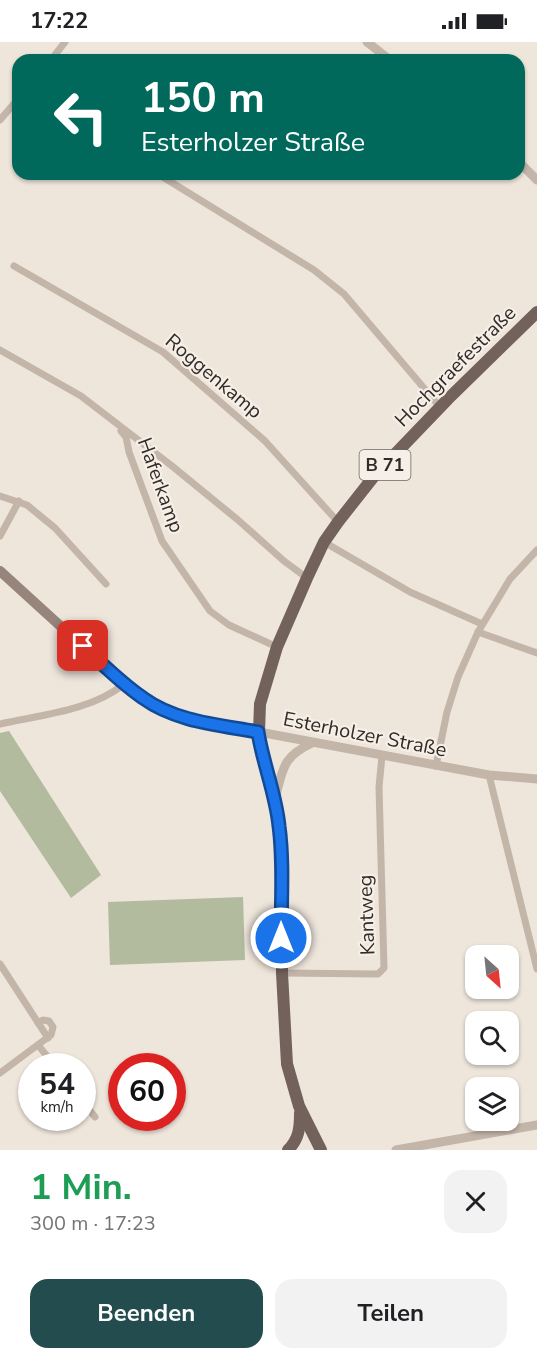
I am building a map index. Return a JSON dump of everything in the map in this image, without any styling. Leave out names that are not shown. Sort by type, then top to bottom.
[{"type":"main road","name":"Hochgraefestraße","points":[[258,732],[260,704],[278,647],[324,542],[375,475],[440,407],[537,312]]},
{"type":"main road","name":"Esterholzer Straße","points":[[0,571],[144,700],[165,711],[191,720],[258,732]]},
{"type":"main road","name":"B 71","points":[[258,732],[265,767],[275,799],[281,844],[282,973],[287,1064],[299,1106],[321,1150]]},
{"type":"main road","points":[[288,1150],[296,1140],[300,1129],[299,1106]]},
{"type":"street","points":[[56,54],[66,42]]},
{"type":"street","points":[[367,42],[382,54]]},
{"type":"street","points":[[0,120],[12,106]]},
{"type":"street","points":[[525,168],[537,180]]},
{"type":"street","points":[[169,180],[314,270],[344,294],[440,407]]},
{"type":"street","name":"Roggenkamp","points":[[14,266],[163,352],[264,441],[338,522]]},
{"type":"street","name":"Haferkamp","points":[[0,350],[81,396],[180,473],[307,578]]},
{"type":"street","name":"Haferkamp","points":[[118,426],[126,437],[129,452],[162,541],[210,611],[229,625],[278,647]]},
{"type":"street","points":[[0,496],[27,505],[55,528],[106,584]]},
{"type":"street","points":[[0,536],[19,501]]},
{"type":"street","points":[[324,542],[410,592],[482,624]]},
{"type":"street","points":[[436,766],[447,712],[458,677],[478,632],[510,579],[537,550]]},
{"type":"street","points":[[478,632],[537,653]]},
{"type":"street","points":[[0,724],[85,705],[113,693],[124,684]]},
{"type":"street","name":"Esterholzer Straße","points":[[258,732],[489,775],[537,779]]},
{"type":"street","name":"B 71","points":[[275,799],[287,760],[297,750],[312,743]]},
{"type":"street","name":"Kantweg","points":[[282,973],[378,974],[384,968],[379,787],[382,756]]},
{"type":"street","points":[[489,775],[537,969]]},
{"type":"street","points":[[0,964],[38,1023],[46,1020],[52,1025],[52,1033],[48,1038],[0,1073]]},
{"type":"street","points":[[38,1045],[44,1053]]},
{"type":"street","points":[[396,1150],[537,1125]]},
{"type":"green space","points":[[9,731],[101,875],[71,898],[0,791],[0,733]]},
{"type":"green space","points":[[243,897],[245,960],[110,965],[108,902]]},
{"type":"route","points":[[83,646],[144,700],[165,711],[191,720],[258,732],[265,767],[275,799],[279,826],[281,938]]}]
